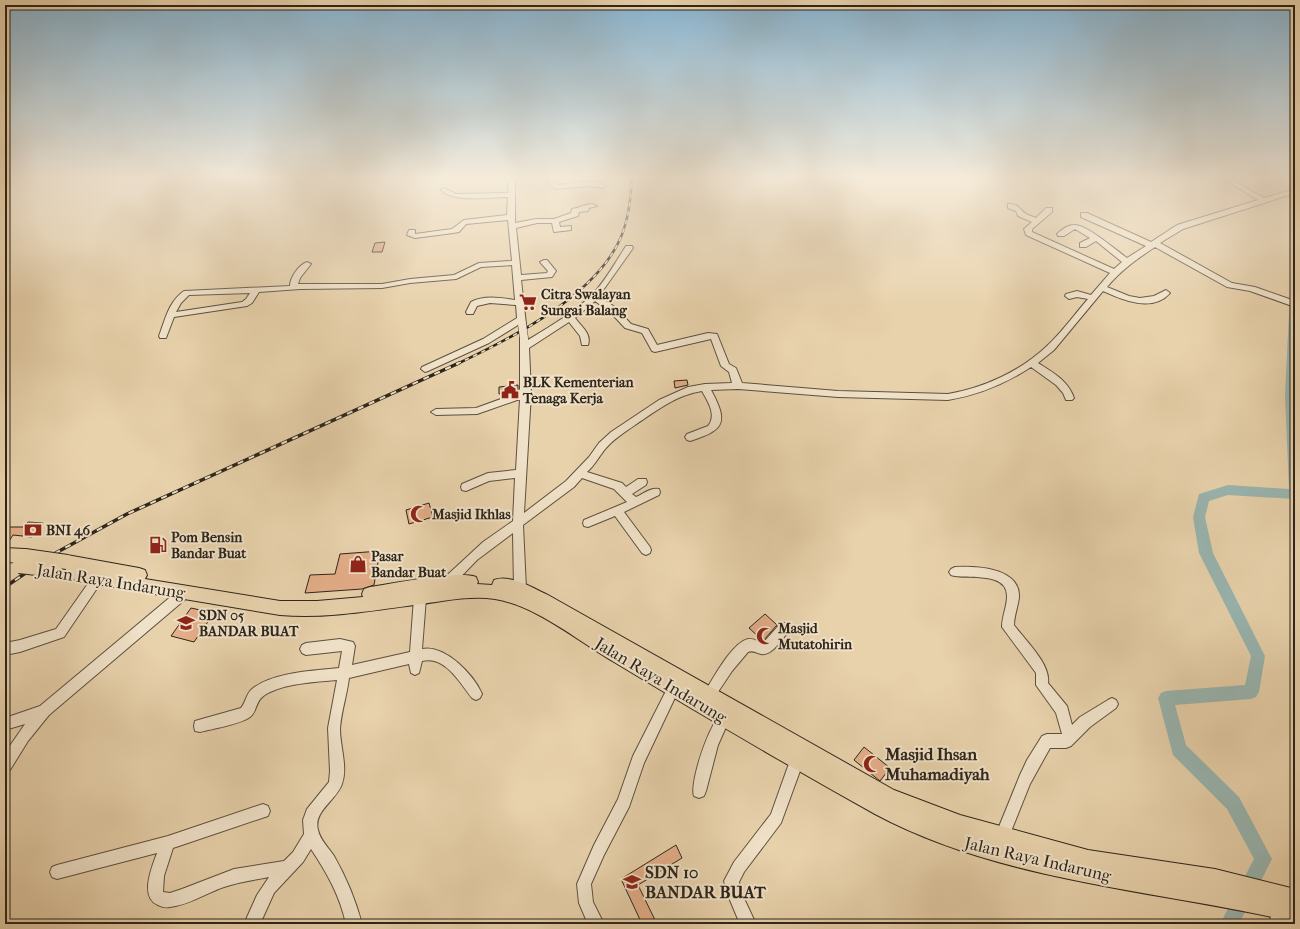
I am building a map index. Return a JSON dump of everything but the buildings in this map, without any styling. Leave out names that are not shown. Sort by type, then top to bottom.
[{"type":"highway","name":"Jalan Raya Indarung","points":[[5,555],[16,562],[61,566],[184,593],[300,609],[420,598],[472,590],[503,594],[520,600],[575,629],[797,760],[902,817],[953,839],[998,845],[1088,873],[1209,885],[1282,907]]},
{"type":"highway","name":"Jalan Raya Indarung","points":[[94,574],[186,585],[262,598],[297,601],[362,596],[447,583],[472,582],[520,590],[579,620],[889,798],[960,825],[998,845]]},
{"type":"street","points":[[412,232],[411,235],[416,236],[453,231],[464,222],[479,220]]},
{"type":"street","points":[[511,220],[524,342],[526,393],[517,524],[520,590]]},
{"type":"street","points":[[1097,220],[1153,244],[1230,285],[1252,289],[1293,303]]},
{"type":"street","points":[[447,583],[473,557],[570,484],[593,460],[602,446],[614,435],[671,397],[688,390],[705,387],[738,386],[838,394],[948,397],[958,396],[983,388],[1039,359],[1051,348],[1101,287],[1127,262],[1180,227],[1201,220]]},
{"type":"street","points":[[512,226],[528,224],[536,221],[555,221],[557,230],[568,228]]},
{"type":"street","points":[[1036,221],[1027,230],[1029,233],[1115,272]]},
{"type":"street","points":[[1061,234],[1075,227],[1103,242],[1127,262]]},
{"type":"street","points":[[1084,245],[1096,238]]},
{"type":"street","points":[[524,342],[570,318],[595,297],[629,248]]},
{"type":"street","points":[[517,278],[549,276],[552,271],[544,262]]},
{"type":"street","points":[[163,336],[171,315],[179,300],[187,293],[382,286],[410,281],[456,277],[479,265],[515,263]]},
{"type":"street","points":[[297,288],[293,286],[295,280],[307,264]]},
{"type":"street","points":[[1101,287],[1137,302],[1157,298],[1166,293]]},
{"type":"street","points":[[171,315],[244,304],[249,301],[256,290]]},
{"type":"street","points":[[1068,296],[1077,294],[1093,298]]},
{"type":"street","points":[[595,297],[628,326],[645,331],[655,349],[708,336],[714,336],[725,366],[733,370],[738,386]]},
{"type":"street","points":[[470,312],[474,304],[478,302],[499,301],[520,303]]},
{"type":"street","points":[[570,318],[584,335],[585,343]]},
{"type":"street","points":[[425,369],[486,341],[522,321]]},
{"type":"street","points":[[1031,363],[1062,384],[1069,393],[1069,398]]},
{"type":"street","points":[[690,437],[711,430],[716,422],[717,414],[715,405],[705,387]]},
{"type":"street","points":[[436,412],[477,412],[526,393]]},
{"type":"street","points":[[466,488],[488,477],[520,473]]},
{"type":"street","points":[[580,474],[618,486],[635,503]]},
{"type":"street","points":[[625,493],[642,482]]},
{"type":"street","points":[[588,523],[635,503],[656,492]]},
{"type":"street","points":[[616,510],[646,550]]},
{"type":"street","points":[[955,572],[987,572],[1000,577],[1010,587],[1013,596],[1008,628],[1041,670],[1043,677],[1042,685],[1062,710],[1069,738]]},
{"type":"street","points":[[5,650],[60,633],[94,574]]},
{"type":"street","points":[[5,765],[23,736],[44,711],[184,593]]},
{"type":"street","points":[[415,663],[420,598]]},
{"type":"street","points":[[710,694],[738,653],[746,646],[753,645],[761,649],[766,648],[784,628]]},
{"type":"street","points":[[306,649],[340,645],[349,646],[334,735],[336,783],[313,811],[310,822],[315,844],[328,861],[352,912],[354,924]]},
{"type":"street","points":[[200,726],[245,714],[248,711],[253,697],[258,693],[273,686],[295,679],[415,663],[430,654],[442,657],[452,665],[476,694]]},
{"type":"street","points":[[596,924],[586,903],[584,884],[599,850],[624,802],[638,761],[674,687]]},
{"type":"street","points":[[998,845],[1032,765],[1048,741],[1062,742],[1069,738],[1085,722],[1112,704]]},
{"type":"street","points":[[5,724],[44,711]]},
{"type":"street","points":[[699,791],[707,754],[716,732],[724,718]]},
{"type":"street","points":[[748,924],[734,893],[731,881],[739,867],[776,818],[797,760]]},
{"type":"street","points":[[57,872],[168,843],[263,811]]},
{"type":"street","points":[[252,924],[262,900],[269,888],[298,857],[312,835]]},
{"type":"street","points":[[168,843],[160,866],[155,890],[156,896],[164,900],[169,901],[217,882],[246,873],[287,868]]},
{"type":"waterway","points":[[1295,292],[1291,396],[1295,492]]},
{"type":"waterway","points":[[1229,924],[1263,859],[1233,803],[1179,749],[1166,698],[1251,692],[1258,656],[1206,553],[1199,517],[1203,498],[1228,490],[1295,494]]},
{"type":"railway","points":[[459,363],[526,328],[573,296],[593,278],[609,258],[621,237],[627,220]]},
{"type":"railway","points":[[5,587],[52,555],[127,514],[459,363]]},
{"type":"place","name":"Citra Swalayan Sungai Balang","points":[[528,302]]},
{"type":"place","name":"BLK Kementerian Tenaga Kerja","points":[[510,390]]},
{"type":"place","name":"Masjid Ikhlas","points":[[419,514]]},
{"type":"place","name":"BNI 46","points":[[33,530]]},
{"type":"place","name":"Pom Bensin Bandar Buat","points":[[158,545]]},
{"type":"place","name":"Pasar Bandar Buat","points":[[358,564]]},
{"type":"place","name":"SDN 05 BANDAR BUAT","points":[[186,623]]},
{"type":"place","name":"Masjid Mutatohirin","points":[[765,636]]},
{"type":"place","name":"Masjid Ihsan Muhamadiyah","points":[[872,764]]},
{"type":"place","name":"SDN 10 BANDAR BUAT","points":[[632,882]]}]
